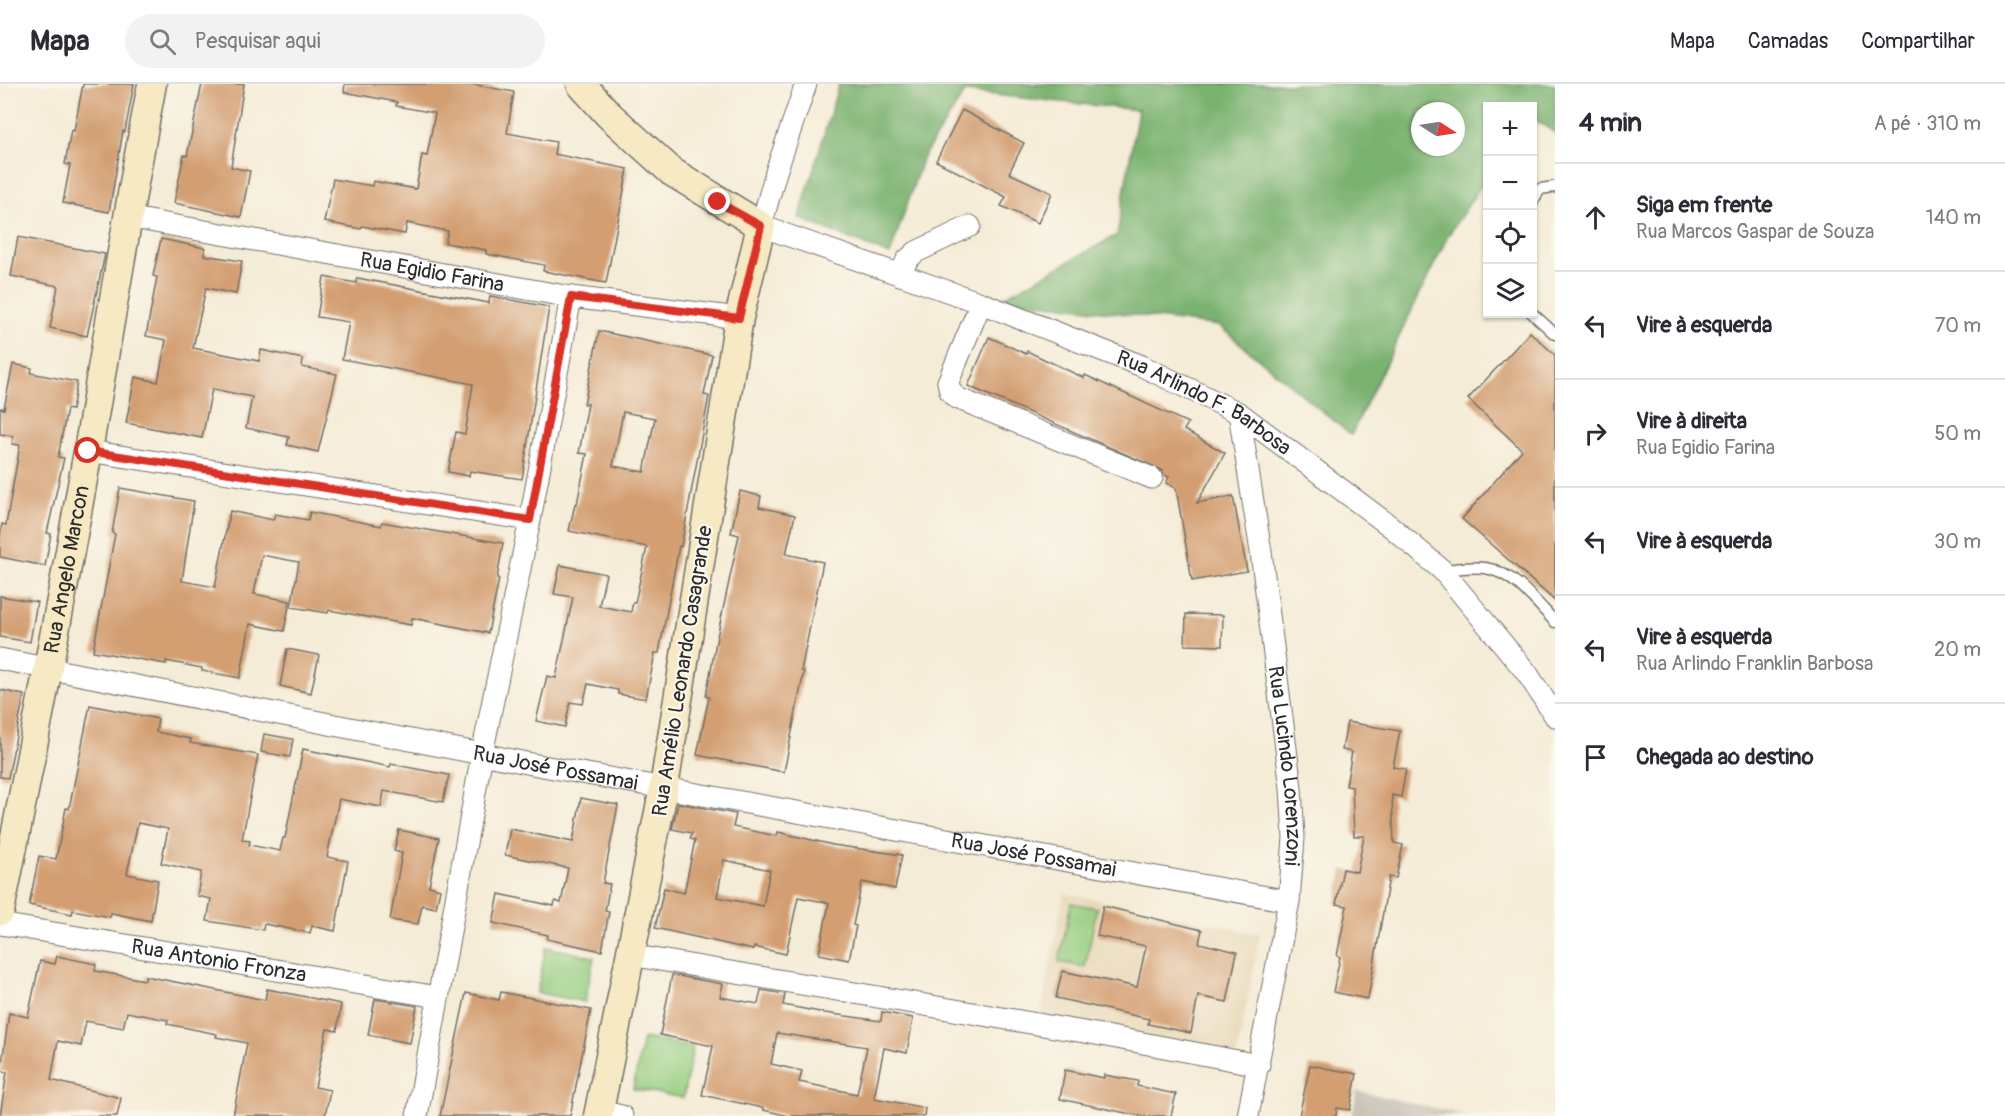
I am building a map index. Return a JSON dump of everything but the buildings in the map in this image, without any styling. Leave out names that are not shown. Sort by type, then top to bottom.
[{"type":"street","name":"Rua Angelo Marcon","points":[[0,911],[48,669],[152,84]]},
{"type":"street","points":[[581,84],[609,115],[672,172],[761,226],[806,84]]},
{"type":"street","name":"Rua Egidio Farina","points":[[127,217],[571,297],[739,318]]},
{"type":"street","name":"Rua Arlindo F. Barbosa","points":[[761,226],[981,303],[1142,366],[1239,413],[1390,526],[1442,570],[1527,673],[1555,716]]},
{"type":"street","name":"Rua Amélio Leonardo Casagrande","points":[[606,1114],[630,955],[664,787],[739,318],[761,226]]},
{"type":"street","points":[[900,275],[907,260],[916,252],[970,226]]},
{"type":"street","points":[[417,1116],[482,754],[530,520],[571,297]]},
{"type":"street","points":[[981,303],[948,382],[950,391],[957,398],[1152,478]]},
{"type":"street","name":"Rua Lucindo Lorenzoni","points":[[1239,413],[1261,552],[1292,788],[1294,838],[1289,901],[1248,1116]]},
{"type":"street","points":[[88,451],[530,520]]},
{"type":"street","name":"Rua José Possamai","points":[[0,659],[482,754],[1289,901]]},
{"type":"street","name":"Rua Antonio Fronza","points":[[0,924],[438,997]]},
{"type":"street","points":[[630,955],[1090,1033],[1259,1065]]},
{"type":"lane","points":[[1537,195],[1540,189],[1555,187]]},
{"type":"lane","points":[[1537,317],[1555,334]]},
{"type":"lane","points":[[1442,570],[1484,568],[1497,571],[1513,580],[1555,622]]},
{"type":"shaded area","points":[[1064,893],[1260,934],[1237,1055],[1040,1016]]},
{"type":"shaded area","points":[[1357,1091],[1470,1116],[1352,1116]]},
{"type":"green space","points":[[839,84],[1555,84],[1555,133],[1537,121],[1537,102],[1483,102],[1483,183],[1449,234],[1351,435],[1219,326],[1002,298],[1117,235],[1138,110],[965,92],[923,157],[890,255],[799,218]]},
{"type":"green space","points":[[1071,903],[1097,908],[1085,967],[1059,962]]},
{"type":"green space","points":[[546,947],[594,957],[585,1002],[537,993]]},
{"type":"green space","points":[[643,1038],[693,1047],[683,1098],[633,1089]]},
{"type":"route","points":[[88,451],[530,520],[571,297],[739,318],[761,226],[718,202]]}]
